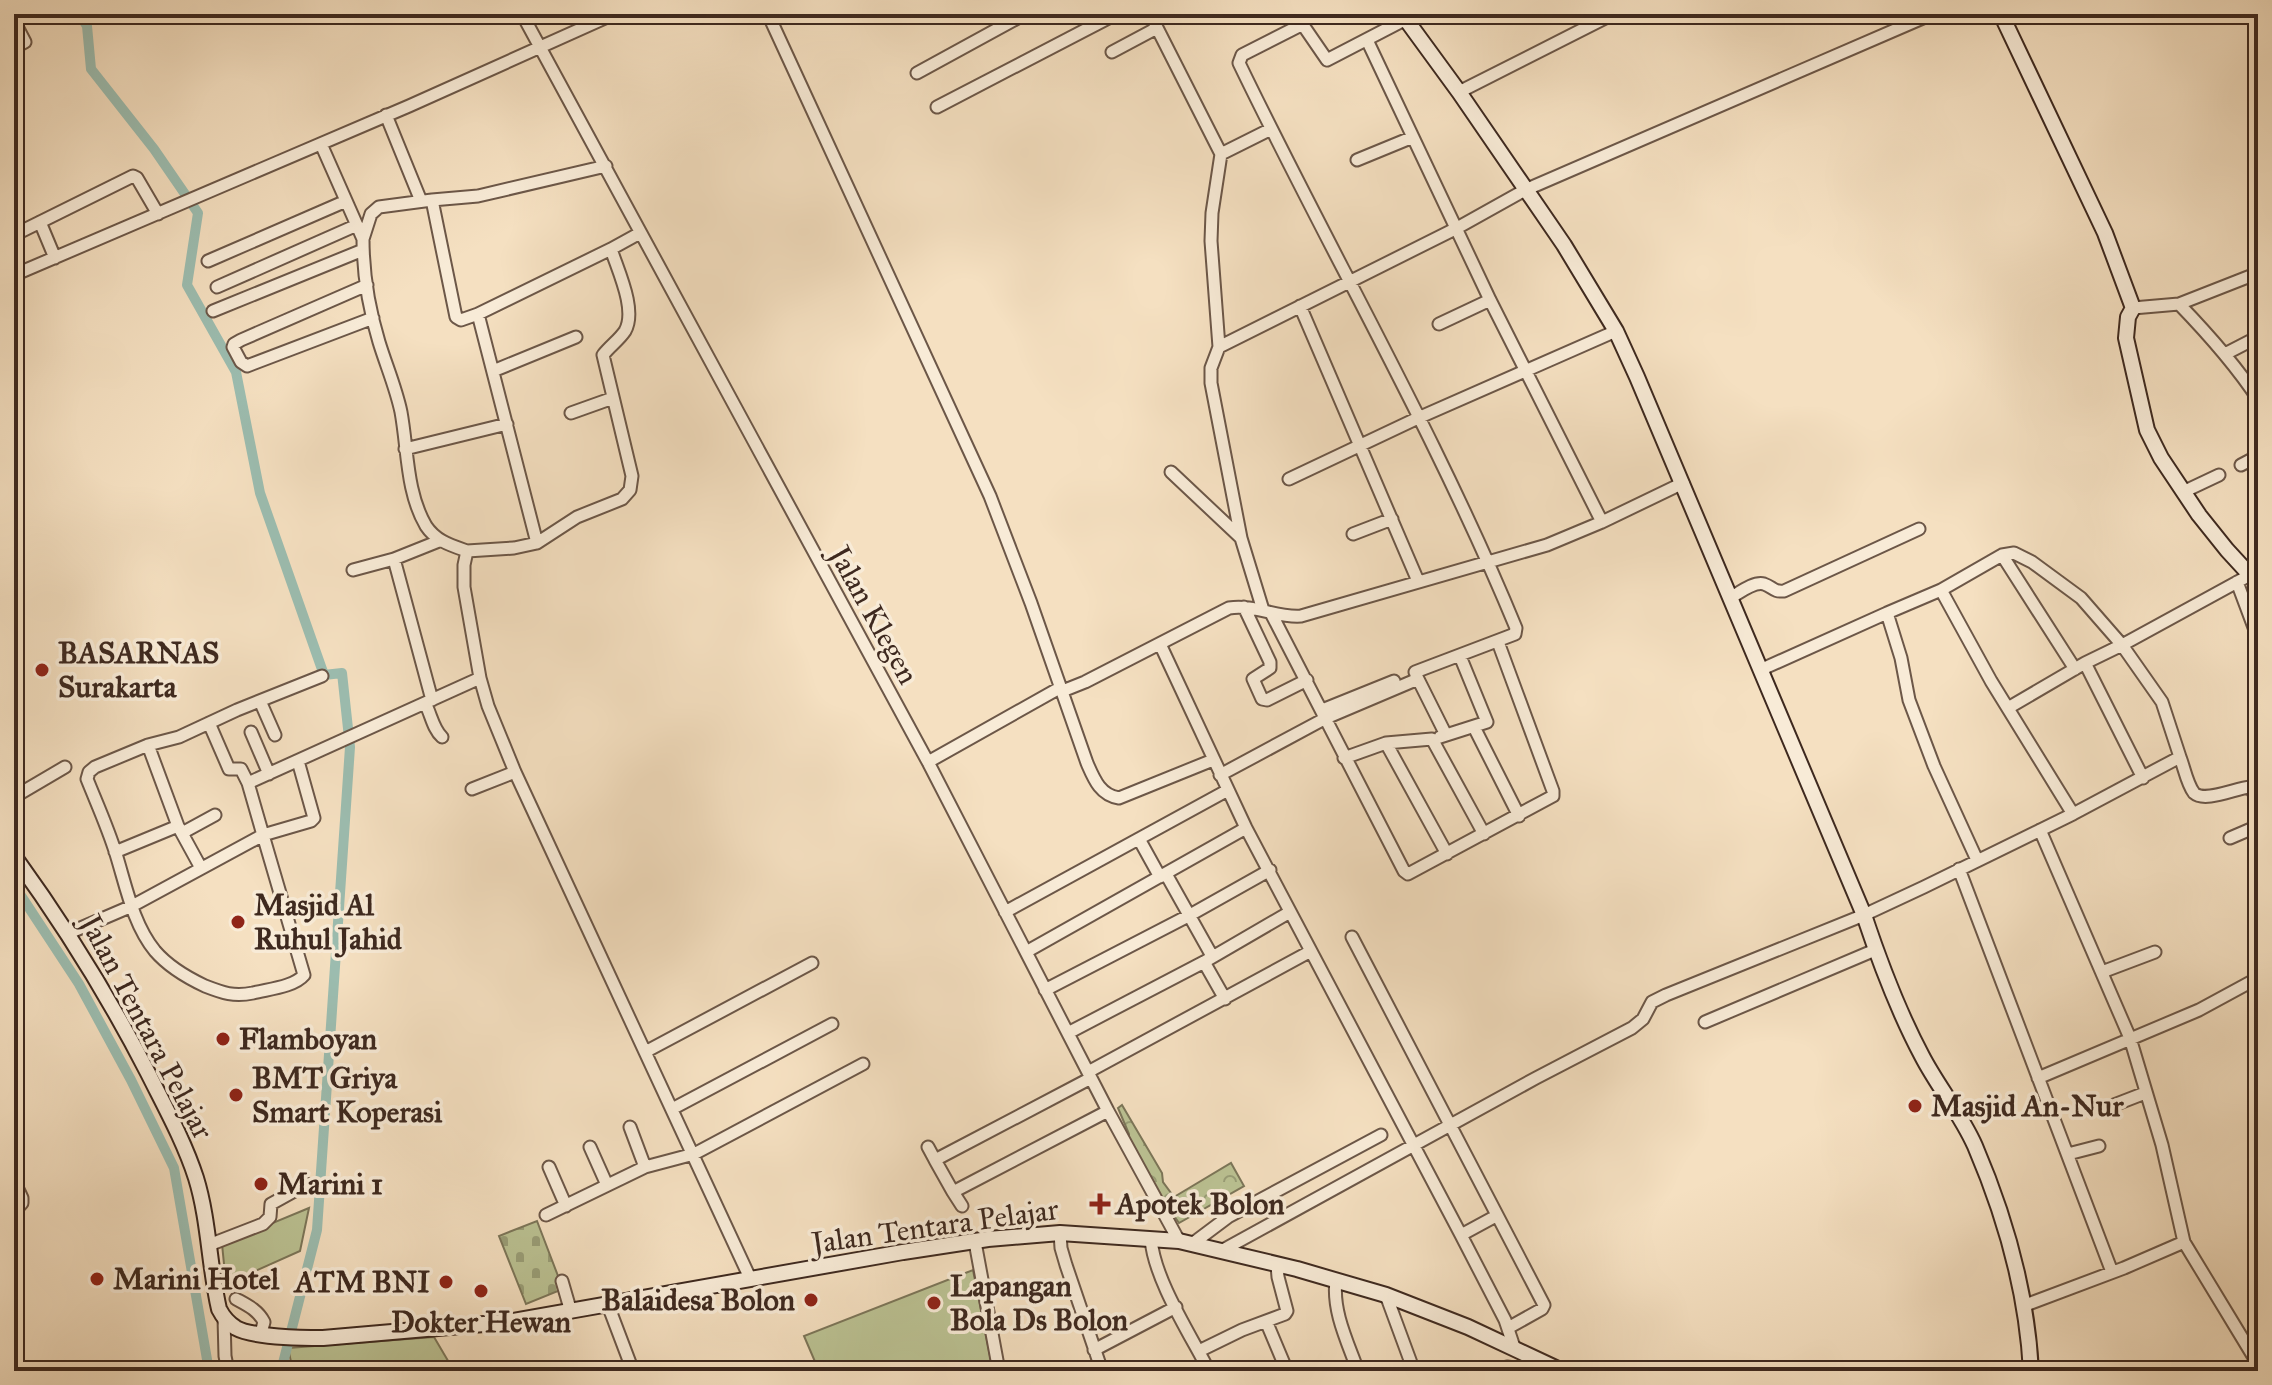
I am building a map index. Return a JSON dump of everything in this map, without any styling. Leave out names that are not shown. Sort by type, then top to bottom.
[{"type":"street","name":"Jalan Klegen","points":[[522,14],[928,762],[1108,1111],[1185,1242]]},
{"type":"street","points":[[14,275],[614,14]]},
{"type":"street","points":[[768,14],[990,496],[1087,763],[1099,787],[1108,795],[1119,798],[1213,760]]},
{"type":"street","points":[[917,73],[1025,14]]},
{"type":"street","points":[[937,107],[1116,14]]},
{"type":"street","points":[[1150,14],[1221,154],[1211,241],[1219,347],[1211,368],[1211,383],[1241,538],[1267,612],[1307,680],[1344,758],[1406,874],[1550,799],[1553,791],[1498,642]]},
{"type":"street","points":[[1459,92],[1613,14]]},
{"type":"street","points":[[1219,347],[1457,228],[1525,190],[1932,14]]},
{"type":"street","points":[[2001,14],[2105,233],[2133,308],[2128,317],[2126,338],[2147,430],[2183,492],[2248,576],[2258,638]]},
{"type":"street","points":[[1220,775],[1324,714],[1517,632],[1489,562],[1239,63],[1242,55],[1301,25],[1327,60],[1404,17],[1564,245],[1616,331],[1864,915],[1888,984],[1923,1058],[1974,1143],[2001,1216],[2023,1306],[2031,1371]]},
{"type":"street","points":[[14,21],[25,42],[14,48]]},
{"type":"street","points":[[1112,52],[1157,28]]},
{"type":"street","points":[[1367,40],[1525,372],[1602,522]]},
{"type":"street","points":[[386,115],[427,201],[456,317],[461,320],[640,233]]},
{"type":"street","points":[[1221,154],[1271,129]]},
{"type":"street","points":[[1357,160],[1413,137]]},
{"type":"street","points":[[321,144],[363,244],[373,318],[401,412],[410,476],[422,519],[439,541],[467,551],[537,543],[570,521],[622,499],[630,490],[632,476],[603,355],[625,331],[630,315],[611,249]]},
{"type":"street","points":[[363,244],[371,214],[384,205],[478,196],[606,166]]},
{"type":"street","points":[[14,235],[133,176],[158,214]]},
{"type":"street","points":[[208,261],[346,201]]},
{"type":"street","points":[[40,222],[55,258]]},
{"type":"street","points":[[217,287],[357,225]]},
{"type":"street","points":[[213,311],[363,244]]},
{"type":"street","points":[[2133,308],[2179,304],[2258,273]]},
{"type":"street","points":[[367,285],[241,340],[233,347],[241,362],[247,366],[373,318]]},
{"type":"street","points":[[1439,324],[1490,300]]},
{"type":"street","points":[[2179,304],[2225,354],[2258,399]]},
{"type":"street","points":[[1300,306],[1418,581]]},
{"type":"street","points":[[478,314],[537,543]]},
{"type":"street","points":[[1289,479],[1616,331]]},
{"type":"street","points":[[493,371],[576,337]]},
{"type":"street","points":[[2225,354],[2258,337]]},
{"type":"street","points":[[571,413],[613,398]]},
{"type":"street","points":[[405,449],[507,424]]},
{"type":"street","points":[[2241,465],[2258,456]]},
{"type":"street","points":[[1171,472],[1241,538]]},
{"type":"street","points":[[2183,492],[2219,475]]},
{"type":"street","points":[[928,762],[1056,690],[1085,682],[1229,608],[1244,607],[1301,616],[1547,545],[1683,483]]},
{"type":"street","points":[[1353,534],[1392,519]]},
{"type":"street","points":[[1730,598],[1758,584],[1765,584],[1777,592],[1784,591],[1919,529]]},
{"type":"street","points":[[353,570],[394,559],[439,541]]},
{"type":"street","points":[[467,551],[464,587],[488,706],[515,772],[750,1278]]},
{"type":"street","points":[[1760,670],[1941,590],[2002,555],[2014,553],[2055,578],[2129,641],[2162,702],[2195,793],[2202,797],[2250,787],[2258,800]]},
{"type":"street","points":[[2002,555],[2080,666],[2143,778]]},
{"type":"street","points":[[394,559],[436,732],[442,737]]},
{"type":"street","points":[[2008,708],[2248,576]]},
{"type":"street","points":[[1941,590],[1991,681],[2073,814]]},
{"type":"street","points":[[1244,607],[1270,662],[1270,668],[1253,679],[1262,699],[1267,700],[1307,680]]},
{"type":"street","points":[[1887,613],[1901,658],[1909,700],[1934,766],[1977,860]]},
{"type":"street","points":[[1160,644],[1246,828],[1518,1349],[1516,1370],[1507,1367],[1491,1371]]},
{"type":"street","points":[[1344,758],[1386,743],[1432,739],[1485,723],[1487,719],[1460,656]]},
{"type":"street","points":[[209,723],[229,769],[240,768],[248,783],[304,973],[300,980],[240,996],[220,992],[198,982],[160,956],[143,931],[132,906],[87,776],[95,767],[148,745],[179,737],[209,723],[260,701],[322,676]]},
{"type":"street","points":[[1417,676],[1446,735]]},
{"type":"street","points":[[248,783],[480,678]]},
{"type":"street","points":[[260,701],[275,735]]},
{"type":"street","points":[[1474,727],[1519,816]]},
{"type":"street","points":[[251,732],[269,774]]},
{"type":"street","points":[[1432,739],[1484,834]]},
{"type":"street","points":[[1386,743],[1447,854]]},
{"type":"street","points":[[148,745],[180,830],[201,868]]},
{"type":"street","points":[[1221,1251],[1632,1028],[1643,1019],[1652,1002],[1864,915],[2073,814],[2180,757]]},
{"type":"street","points":[[69,933],[132,906],[263,835],[311,821],[314,818],[298,761]]},
{"type":"street","points":[[14,797],[65,767]]},
{"type":"street","points":[[472,789],[515,772]]},
{"type":"street","points":[[1005,912],[1228,790]]},
{"type":"street","points":[[115,852],[215,815]]},
{"type":"street","points":[[2230,838],[2258,826]]},
{"type":"street","points":[[1026,952],[1246,828]]},
{"type":"street","points":[[2040,830],[2130,1038],[2162,1145],[2184,1242],[2258,1364]]},
{"type":"street","points":[[1139,839],[1190,915],[1225,999]]},
{"type":"street","name":"Jalan Tentara Pelajar","points":[[14,856],[69,933],[137,1052],[181,1139],[196,1179],[218,1305],[224,1318]]},
{"type":"street","points":[[1959,869],[2112,1272]]},
{"type":"street","points":[[1045,990],[1270,870]]},
{"type":"street","points":[[1068,1033],[1290,912]]},
{"type":"street","points":[[1352,937],[1544,1305],[1508,1328]]},
{"type":"street","points":[[1705,1022],[1875,950]]},
{"type":"street","points":[[935,1160],[1311,951]]},
{"type":"street","points":[[2102,972],[2155,952]]},
{"type":"street","points":[[647,1051],[812,963]]},
{"type":"street","points":[[2038,1078],[2199,1010],[2258,978]]},
{"type":"street","points":[[672,1109],[832,1024]]},
{"type":"street","points":[[546,1215],[645,1167],[694,1154],[863,1064]]},
{"type":"street","points":[[2114,1105],[2145,1093]]},
{"type":"street","points":[[953,1192],[1108,1111]]},
{"type":"street","points":[[630,1127],[645,1167]]},
{"type":"street","points":[[1185,1242],[1381,1135]]},
{"type":"street","points":[[2068,1154],[2099,1146]]},
{"type":"street","points":[[590,1147],[607,1185]]},
{"type":"street","points":[[928,1147],[962,1206]]},
{"type":"street","points":[[549,1167],[566,1206]]},
{"type":"street","points":[[14,1181],[22,1203],[14,1212]]},
{"type":"street","points":[[209,1245],[263,1224],[270,1217],[272,1203],[307,1184]]},
{"type":"street","points":[[1461,1235],[1496,1216]]},
{"type":"street","points":[[1060,1233],[1066,1265],[1102,1371]]},
{"type":"street","name":"Jalan Tentara Pelajar","points":[[261,1333],[297,1338],[474,1326],[571,1312],[903,1252],[1012,1236],[1060,1233],[1185,1242],[1336,1281],[1386,1295],[1518,1349],[1562,1371]]},
{"type":"street","points":[[1151,1239],[1152,1255],[1209,1371]]},
{"type":"street","points":[[975,1242],[999,1371]]},
{"type":"street","points":[[2023,1306],[2184,1242]]},
{"type":"street","points":[[1199,1351],[1285,1314],[1287,1311],[1277,1265]]},
{"type":"street","points":[[562,1281],[571,1312]]},
{"type":"street","points":[[1336,1281],[1334,1295],[1358,1371]]},
{"type":"street","points":[[1386,1295],[1414,1371]]},
{"type":"street","points":[[224,1318],[238,1329],[261,1333],[263,1319],[236,1299]]},
{"type":"street","points":[[608,1305],[633,1371]]},
{"type":"street","points":[[1094,1350],[1176,1307]]},
{"type":"street","points":[[224,1318],[228,1371]]},
{"type":"street","points":[[1266,1321],[1287,1371]]},
{"type":"green space","points":[[1122,1105],[1174,1197],[1231,1163],[1244,1186],[1179,1223],[1155,1189],[1129,1142],[1129,1134],[1118,1108]]},
{"type":"green space","points":[[309,1208],[300,1251],[226,1284],[222,1244]]},
{"type":"green space","points":[[537,1221],[563,1289],[526,1304],[499,1236]]},
{"type":"green space","name":"Lapangan Bola Ds Bolon","points":[[973,1270],[993,1371],[819,1371],[804,1336]]},
{"type":"green space","points":[[434,1337],[454,1371],[293,1371],[288,1348]]},
{"type":"waterway","points":[[79,14],[87,26],[91,69],[154,149],[198,213],[187,285],[236,372],[260,493],[324,675],[342,673],[350,747],[317,1230],[281,1371]]},
{"type":"waterway","points":[[14,885],[79,984],[174,1168],[209,1371]]},
{"type":"place","name":"BASARNAS Surakarta","points":[[42,670]]},
{"type":"place","name":"Masjid Al Ruhul Jahid","points":[[238,922]]},
{"type":"place","name":"Flamboyan","points":[[223,1039]]},
{"type":"place","name":"BMT Griya Smart Koperasi","points":[[236,1095]]},
{"type":"place","name":"Masjid An-Nur","points":[[1915,1106]]},
{"type":"place","name":"Marini 1","points":[[261,1184]]},
{"type":"place","name":"Apotek Bolon","points":[[1100,1204]]},
{"type":"place","name":"Marini Hotel","points":[[97,1279]]},
{"type":"place","name":"ATM BNI","points":[[446,1282]]},
{"type":"place","name":"Dokter Hewan","points":[[481,1291]]},
{"type":"place","name":"Balaidesa Bolon","points":[[811,1300]]},
{"type":"place","name":"Lapangan Bola Ds Bolon","points":[[934,1303]]}]
